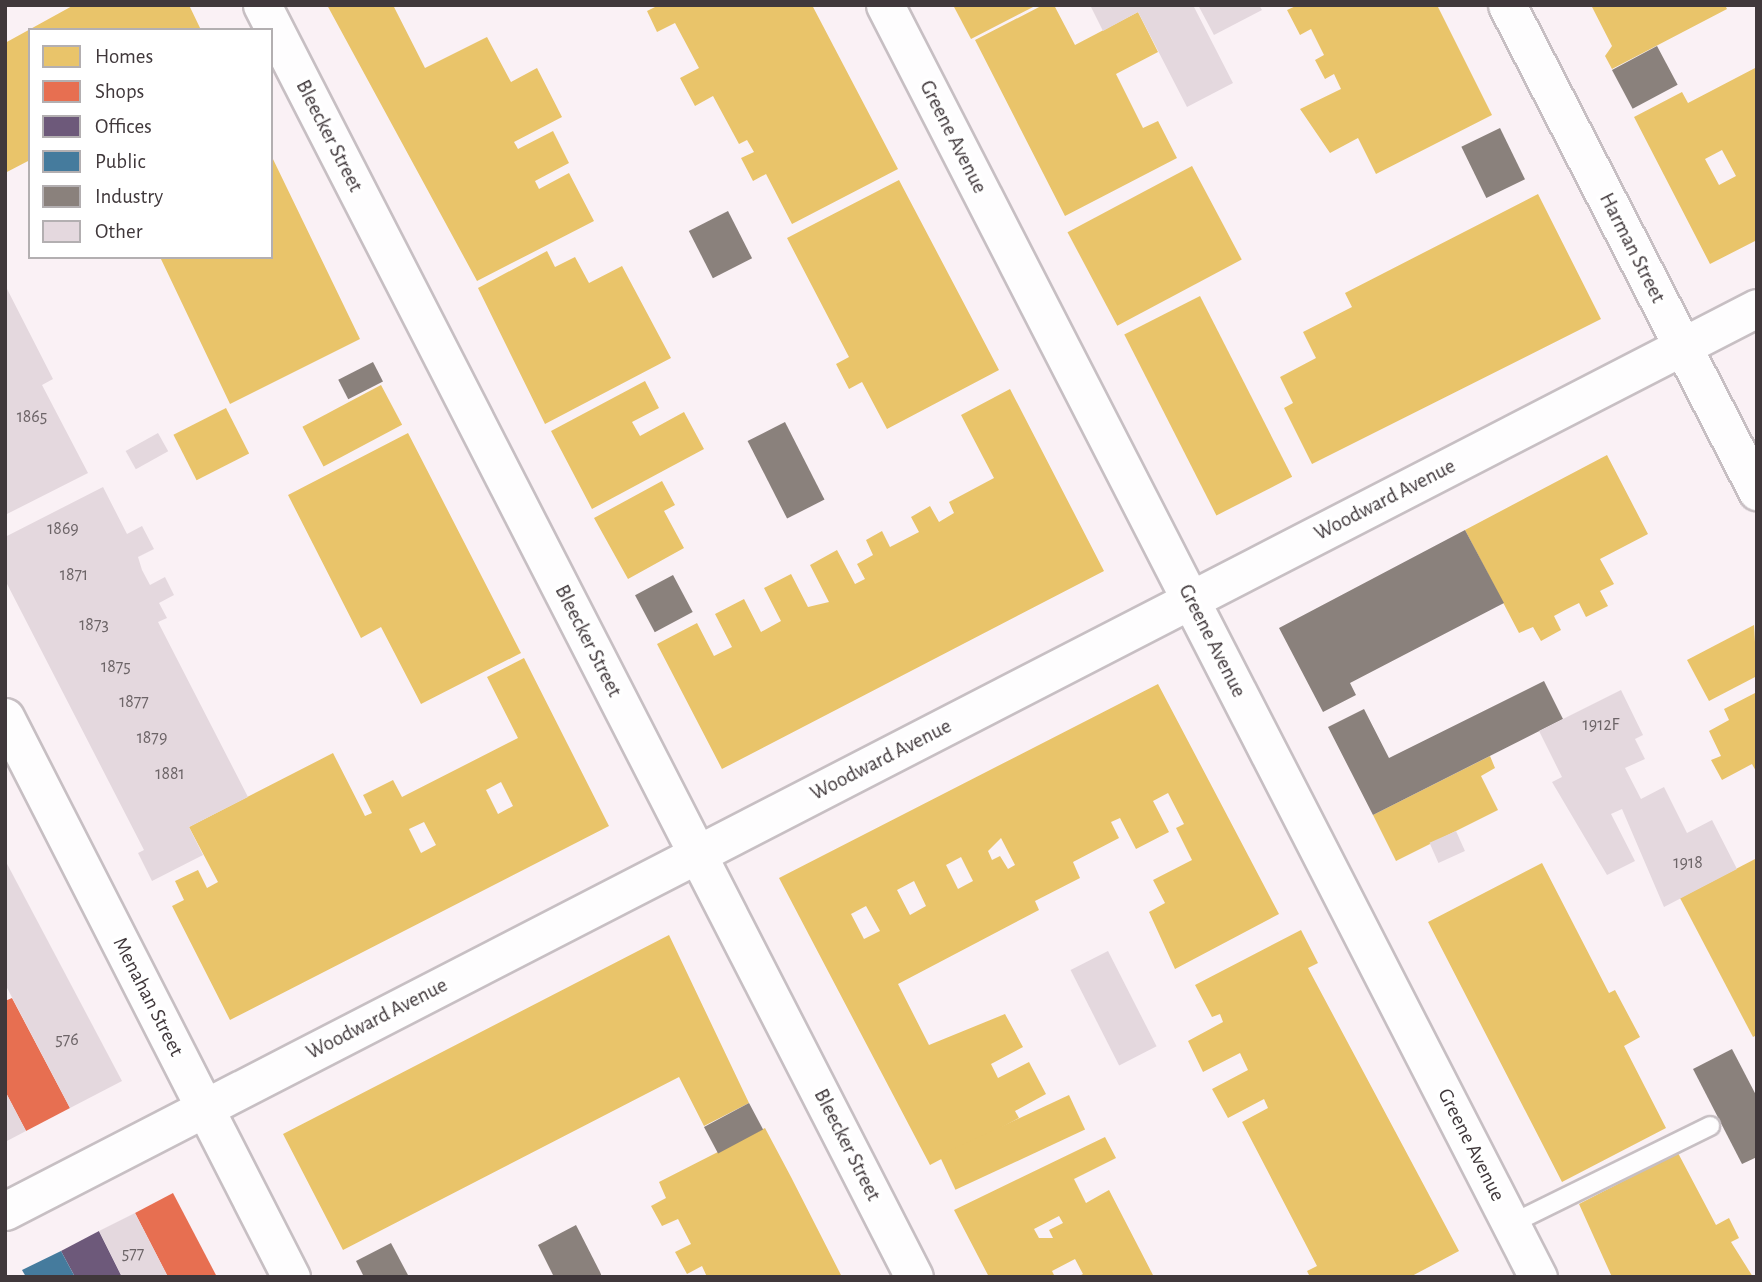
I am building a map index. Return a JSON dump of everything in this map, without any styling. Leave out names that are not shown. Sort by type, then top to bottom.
[{"type":"street","name":"Bleecker Street","points":[[262,5],[914,1277]]},
{"type":"street","name":"Greene Avenue","points":[[885,5],[1538,1277]]},
{"type":"street","name":"Harman Street","points":[[1507,5],[1757,491]]},
{"type":"street","name":"Woodward Avenue","points":[[5,1211],[1757,308]]},
{"type":"street","name":"Menahan Street","points":[[5,717],[291,1277]]},
{"type":"lane","points":[[1511,1224],[1710,1126]]},
{"type":"building: Homes","points":[[74,5],[189,5],[200,28],[32,28]]},
{"type":"building: Homes","points":[[327,5],[393,5],[425,68],[487,37],[511,82],[537,68],[562,117],[514,142],[518,149],[553,131],[569,163],[535,181],[539,189],[569,173],[594,221],[477,281]]},
{"type":"building: Homes","points":[[659,5],[812,5],[898,169],[792,224],[766,174],[753,181],[741,158],[754,152],[747,140],[739,144],[713,96],[695,106],[680,78],[699,68],[675,23],[657,32],[647,11]]},
{"type":"building: Homes","points":[[953,5],[1037,5],[971,39]]},
{"type":"building: Homes","points":[[1043,5],[1054,5],[1075,45],[1138,12],[1158,52],[1116,74],[1143,128],[1158,121],[1177,158],[1065,216],[975,40]]},
{"type":"building: Homes","points":[[1298,5],[1437,5],[1492,115],[1376,174],[1358,138],[1330,153],[1300,109],[1341,89],[1334,74],[1325,79],[1315,60],[1324,55],[1311,29],[1300,35],[1287,10]]},
{"type":"building: Homes","points":[[1591,5],[1725,5],[1727,9],[1612,69],[1605,56],[1612,46]]},
{"type":"building: Homes","points":[[28,30],[28,161],[5,173],[5,43]]},
{"type":"building: Homes","points":[[1757,67],[1757,240],[1710,264],[1634,117],[1682,92],[1688,103]],"holes":[[[1722,150],[1736,176],[1719,185],[1705,159]]]},
{"type":"building: Homes","points":[[273,159],[360,339],[230,404],[161,259],[273,259]]},
{"type":"building: Homes","points":[[1192,166],[1242,260],[1117,326],[1068,232]]},
{"type":"building: Homes","points":[[899,180],[999,370],[887,429],[862,382],[849,389],[836,364],[849,357],[787,238]]},
{"type":"building: Homes","points":[[1538,194],[1601,319],[1312,464],[1284,408],[1293,403],[1280,377],[1316,358],[1303,332],[1352,307],[1345,293]]},
{"type":"building: Homes","points":[[547,251],[555,267],[575,257],[589,283],[622,266],[671,358],[545,424],[478,288]]},
{"type":"building: Homes","points":[[1200,296],[1292,477],[1216,515],[1124,335]]},
{"type":"building: Homes","points":[[645,381],[659,408],[632,422],[640,436],[684,412],[704,449],[592,509],[551,431]]},
{"type":"building: Homes","points":[[381,385],[402,425],[324,467],[302,427]]},
{"type":"building: Homes","points":[[1010,389],[1104,571],[722,769],[657,644],[697,623],[714,656],[732,647],[715,614],[744,599],[761,632],[781,621],[764,588],[791,574],[808,607],[829,602],[810,565],[837,550],[855,584],[865,579],[857,564],[873,555],[866,540],[882,531],[890,547],[919,532],[911,517],[930,506],[939,522],[954,513],[949,502],[994,478],[961,415]]},
{"type":"building: Homes","points":[[226,408],[249,453],[197,480],[173,435]]},
{"type":"building: Homes","points":[[408,433],[521,653],[421,704],[381,627],[361,638],[288,495]]},
{"type":"building: Homes","points":[[1607,455],[1648,534],[1600,559],[1614,584],[1600,591],[1608,606],[1586,617],[1579,603],[1567,609],[1554,616],[1561,630],[1541,641],[1533,627],[1519,633],[1465,530]]},
{"type":"building: Homes","points":[[662,481],[675,505],[664,511],[684,548],[628,579],[594,518]]},
{"type":"building: Homes","points":[[1754,625],[1757,676],[1709,701],[1687,660]]},
{"type":"building: Homes","points":[[524,658],[609,826],[230,1020],[172,906],[184,900],[175,881],[198,870],[207,888],[218,882],[189,827],[333,753],[365,816],[372,813],[363,795],[393,780],[402,797],[518,738],[487,677]],"holes":[[[501,782],[513,806],[498,814],[486,790]],[[424,822],[436,845],[421,853],[409,829]]]},
{"type":"building: Homes","points":[[1158,684],[1279,914],[1175,969],[1149,912],[1165,903],[1153,880],[1192,860],[1176,828],[1184,824],[1168,793],[1153,801],[1169,832],[1136,849],[1120,818],[1111,822],[1119,838],[1073,862],[1080,878],[1035,901],[1039,910],[898,984],[929,1045],[1005,1014],[1023,1047],[991,1064],[998,1078],[1029,1062],[1046,1094],[1015,1111],[1019,1118],[930,1165],[779,878]],"holes":[[[1001,838],[1015,865],[1008,869],[1000,856],[992,860],[988,851]],[[961,857],[973,881],[958,889],[946,865]],[[914,881],[926,906],[910,915],[897,890]],[[866,906],[880,931],[864,939],[851,914]]]},
{"type":"building: Homes","points":[[1757,692],[1757,773],[1752,764],[1722,780],[1711,760],[1721,756],[1709,731],[1729,720],[1724,709]]},
{"type":"building: Homes","points":[[1490,756],[1495,768],[1481,776],[1498,810],[1396,861],[1373,815]]},
{"type":"building: Homes","points":[[1757,858],[1757,1035],[1753,1037],[1680,898]]},
{"type":"building: Homes","points":[[1542,863],[1609,993],[1615,990],[1640,1037],[1624,1046],[1666,1128],[1562,1182],[1428,922]]},
{"type":"building: Homes","points":[[1301,930],[1318,963],[1308,968],[1459,1251],[1410,1277],[1310,1277],[1307,1271],[1317,1266],[1242,1122],[1268,1108],[1264,1099],[1228,1118],[1212,1089],[1248,1070],[1240,1053],[1203,1072],[1188,1041],[1223,1022],[1220,1014],[1212,1017],[1195,985]]},
{"type":"building: Homes","points":[[669,935],[749,1103],[704,1126],[679,1077],[343,1250],[283,1134]]},
{"type":"building: Homes","points":[[1069,1095],[1085,1129],[955,1190],[939,1155]]},
{"type":"building: Homes","points":[[765,1128],[842,1277],[707,1277],[702,1266],[687,1274],[675,1252],[691,1244],[678,1219],[662,1226],[651,1206],[666,1198],[659,1182]]},
{"type":"building: Homes","points":[[1105,1137],[1116,1158],[1074,1179],[1086,1203],[1109,1190],[1154,1277],[1077,1277],[1083,1274],[1075,1259],[1052,1271],[1055,1277],[989,1277],[954,1210]],"holes":[[[1059,1216],[1063,1223],[1049,1230],[1053,1238],[1039,1238],[1034,1229]]]},
{"type":"building: Homes","points":[[1678,1153],[1716,1225],[1729,1218],[1739,1238],[1731,1242],[1753,1277],[1612,1277],[1579,1204]]},
{"type":"building: Shops","points":[[12,998],[70,1108],[26,1131],[5,1091],[5,1001]]},
{"type":"building: Shops","points":[[173,1193],[217,1277],[168,1277],[135,1213]]},
{"type":"building: Offices","points":[[99,1231],[122,1277],[75,1277],[61,1251]]},
{"type":"building: Public","points":[[61,1251],[75,1277],[26,1277],[22,1270]]},
{"type":"building: Industry","points":[[1657,46],[1678,85],[1633,109],[1612,70]]},
{"type":"building: Industry","points":[[1500,128],[1525,179],[1486,198],[1461,147]]},
{"type":"building: Industry","points":[[728,211],[752,258],[713,278],[689,231]]},
{"type":"building: Industry","points":[[373,362],[383,382],[348,399],[338,380]]},
{"type":"building: Industry","points":[[785,422],[824,500],[787,519],[748,441]]},
{"type":"building: Industry","points":[[1465,530],[1504,603],[1350,683],[1356,695],[1323,712],[1279,628]]},
{"type":"building: Industry","points":[[673,575],[693,612],[655,632],[635,595]]},
{"type":"building: Industry","points":[[1544,681],[1563,719],[1373,815],[1328,727],[1364,709],[1389,758]]},
{"type":"building: Industry","points":[[1732,1049],[1757,1097],[1757,1157],[1742,1164],[1693,1069]]},
{"type":"building: Industry","points":[[749,1103],[763,1129],[718,1153],[704,1127]]},
{"type":"building: Industry","points":[[576,1225],[602,1277],[554,1277],[538,1245]]},
{"type":"building: Industry","points":[[391,1243],[409,1277],[364,1277],[356,1261]]},
{"type":"building: Other","points":[[1090,5],[1193,5],[1233,83],[1187,107],[1138,12],[1103,31]]},
{"type":"building: Other","points":[[1198,5],[1259,5],[1262,10],[1214,35]]},
{"type":"building: Other","points":[[5,285],[53,379],[42,385],[88,473],[5,515]]},
{"type":"building: Other","points":[[158,433],[168,451],[136,469],[126,451]]},
{"type":"building: Other","points":[[103,487],[127,534],[142,526],[154,549],[138,557],[142,570],[150,585],[165,577],[174,595],[159,603],[167,618],[158,622],[248,797],[189,827],[203,855],[152,881],[138,853],[144,850],[5,580],[5,537]]},
{"type":"building: Other","points":[[1621,690],[1643,735],[1635,739],[1645,759],[1625,768],[1641,799],[1664,787],[1687,833],[1712,820],[1737,869],[1664,907],[1622,809],[1611,814],[1635,861],[1607,875],[1552,782],[1562,777],[1539,731]]},
{"type":"building: Other","points":[[1456,831],[1465,851],[1438,863],[1430,843]]},
{"type":"building: Other","points":[[5,860],[122,1081],[70,1108],[5,984]]},
{"type":"building: Other","points":[[1108,951],[1157,1046],[1119,1065],[1071,970]]},
{"type":"building: Other","points":[[5,1091],[26,1131],[5,1142]]},
{"type":"building: Other","points":[[135,1213],[168,1277],[122,1277],[99,1231]]}]
